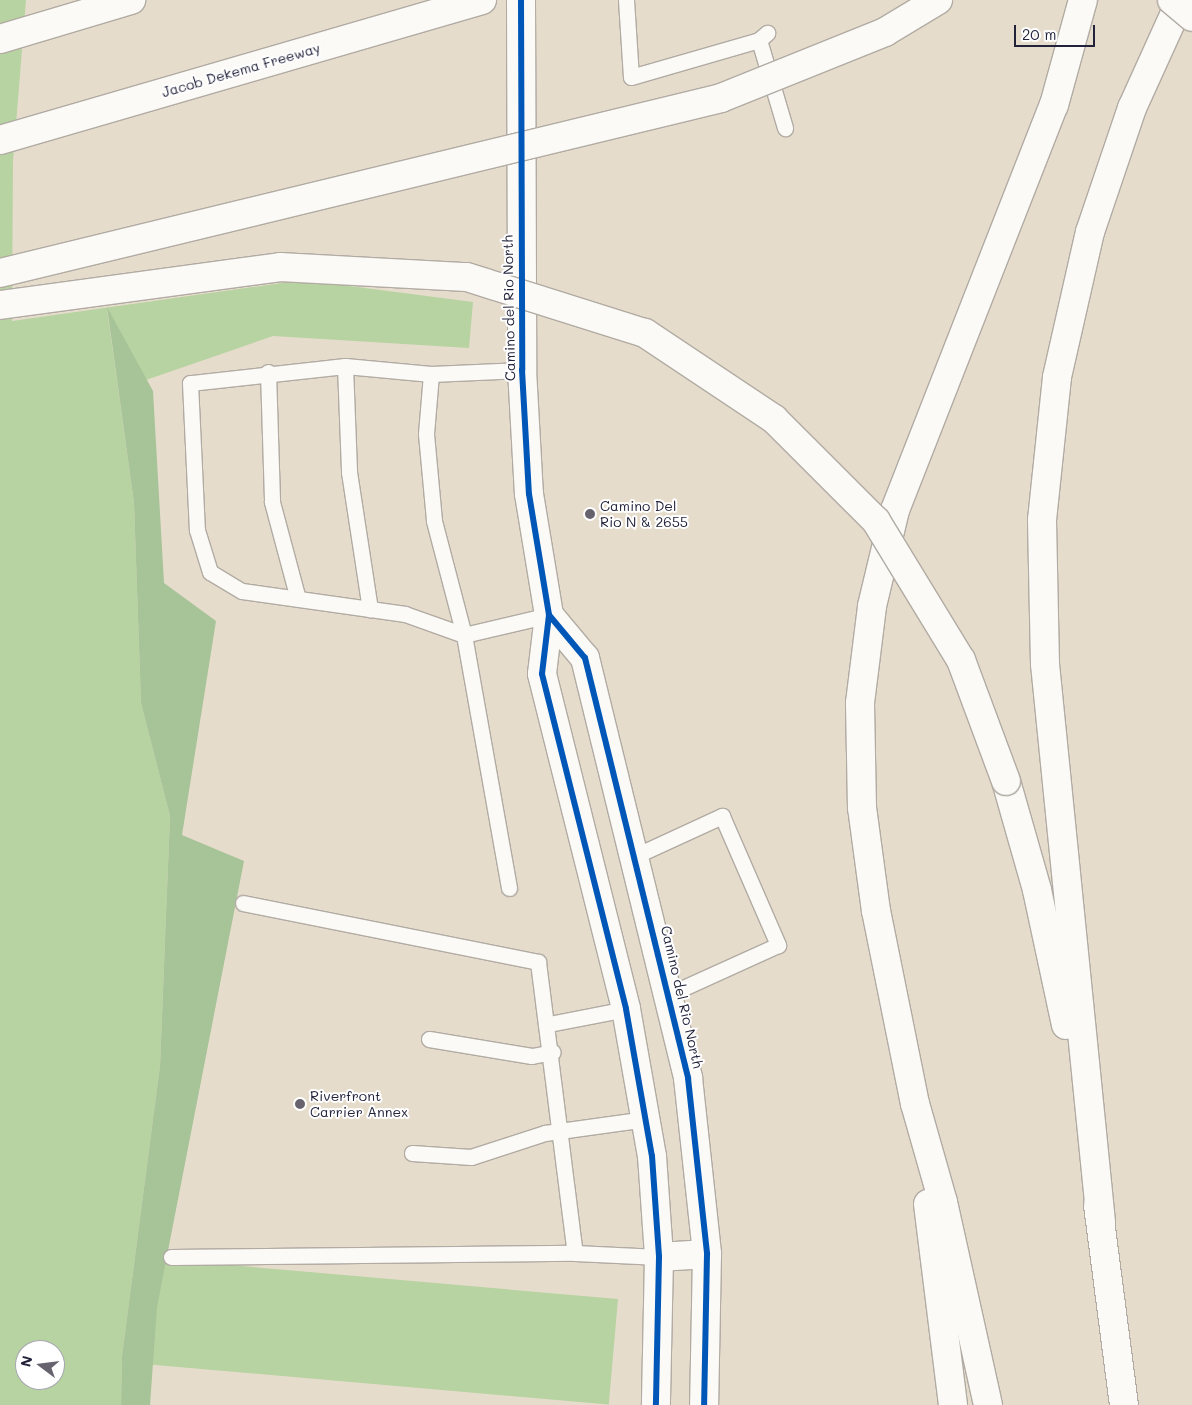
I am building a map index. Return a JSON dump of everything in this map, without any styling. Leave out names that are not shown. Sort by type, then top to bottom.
[{"type":"main road","points":[[0,39],[131,0]]},
{"type":"main road","name":"Jacob Dekema Freeway","points":[[0,140],[482,0]]},
{"type":"main road","name":"Camino del Rio North","points":[[521,0],[522,370],[529,494],[549,615],[542,674],[626,1009],[646,1119],[660,1257],[656,1405]]},
{"type":"main road","points":[[0,273],[721,98],[885,32],[938,0]]},
{"type":"main road","points":[[953,1405],[915,1104],[876,911],[862,808],[860,703],[872,606],[906,476],[1050,114],[1082,0]]},
{"type":"main road","points":[[1172,0],[1192,17]]},
{"type":"main road","points":[[1124,1405],[1101,1222],[1054,757],[1040,589],[1042,520],[1056,377],[1090,232],[1111,165],[1181,0]]},
{"type":"main road","points":[[0,304],[280,267],[467,277],[645,333],[774,419],[876,521],[961,660],[1006,781],[1050,942],[1101,1222]]},
{"type":"main road","name":"Camino del Rio North","points":[[549,615],[585,658],[670,994],[697,1134],[707,1254],[704,1405]]},
{"type":"main road","points":[[915,1104],[943,1202],[988,1405]]},
{"type":"main road","points":[[660,1257],[707,1254]]},
{"type":"lane","points":[[626,0],[631,77],[763,37],[785,128]]},
{"type":"lane","points":[[522,370],[431,374],[345,366],[268,372],[190,383],[197,530],[210,572],[242,591],[405,614],[464,634],[549,615]]},
{"type":"lane","points":[[345,366],[348,472],[370,609]]},
{"type":"lane","points":[[268,372],[272,502],[298,599]]},
{"type":"lane","points":[[431,374],[426,434],[434,521],[464,634],[509,888]]},
{"type":"lane","points":[[635,856],[722,816],[778,945],[670,994]]},
{"type":"lane","points":[[243,903],[538,962],[553,1052],[575,1253]]},
{"type":"lane","points":[[549,1024],[626,1009]]},
{"type":"lane","points":[[429,1039],[532,1056],[553,1052]]},
{"type":"lane","points":[[412,1153],[471,1156],[562,1130],[646,1119]]},
{"type":"lane","points":[[171,1257],[575,1253],[660,1257]]},
{"type":"green space","points":[[0,0],[26,0],[13,161],[12,321],[303,280],[473,302],[469,348],[273,336],[146,380],[107,309],[134,503],[141,703],[170,816],[160,1066],[122,1356],[121,1405],[0,1405]]},
{"type":"green space","points":[[107,307],[153,391],[164,583],[216,621],[182,835],[244,861],[157,1307],[150,1405],[121,1405],[122,1356],[160,1066],[170,816],[141,703],[134,503]]},
{"type":"green space","points":[[159,1259],[618,1299],[609,1405],[150,1364]]},
{"type":"cycle path","points":[[521,0],[522,370],[529,494],[549,615],[542,674],[626,1009],[652,1156],[659,1257],[656,1405]]},
{"type":"cycle path","points":[[549,615],[585,658],[688,1078],[707,1254],[704,1405]]},
{"type":"place","name":"Camino Del Rio N & 2655","points":[[590,514]]},
{"type":"place","name":"Riverfront Carrier Annex","points":[[300,1104]]}]
